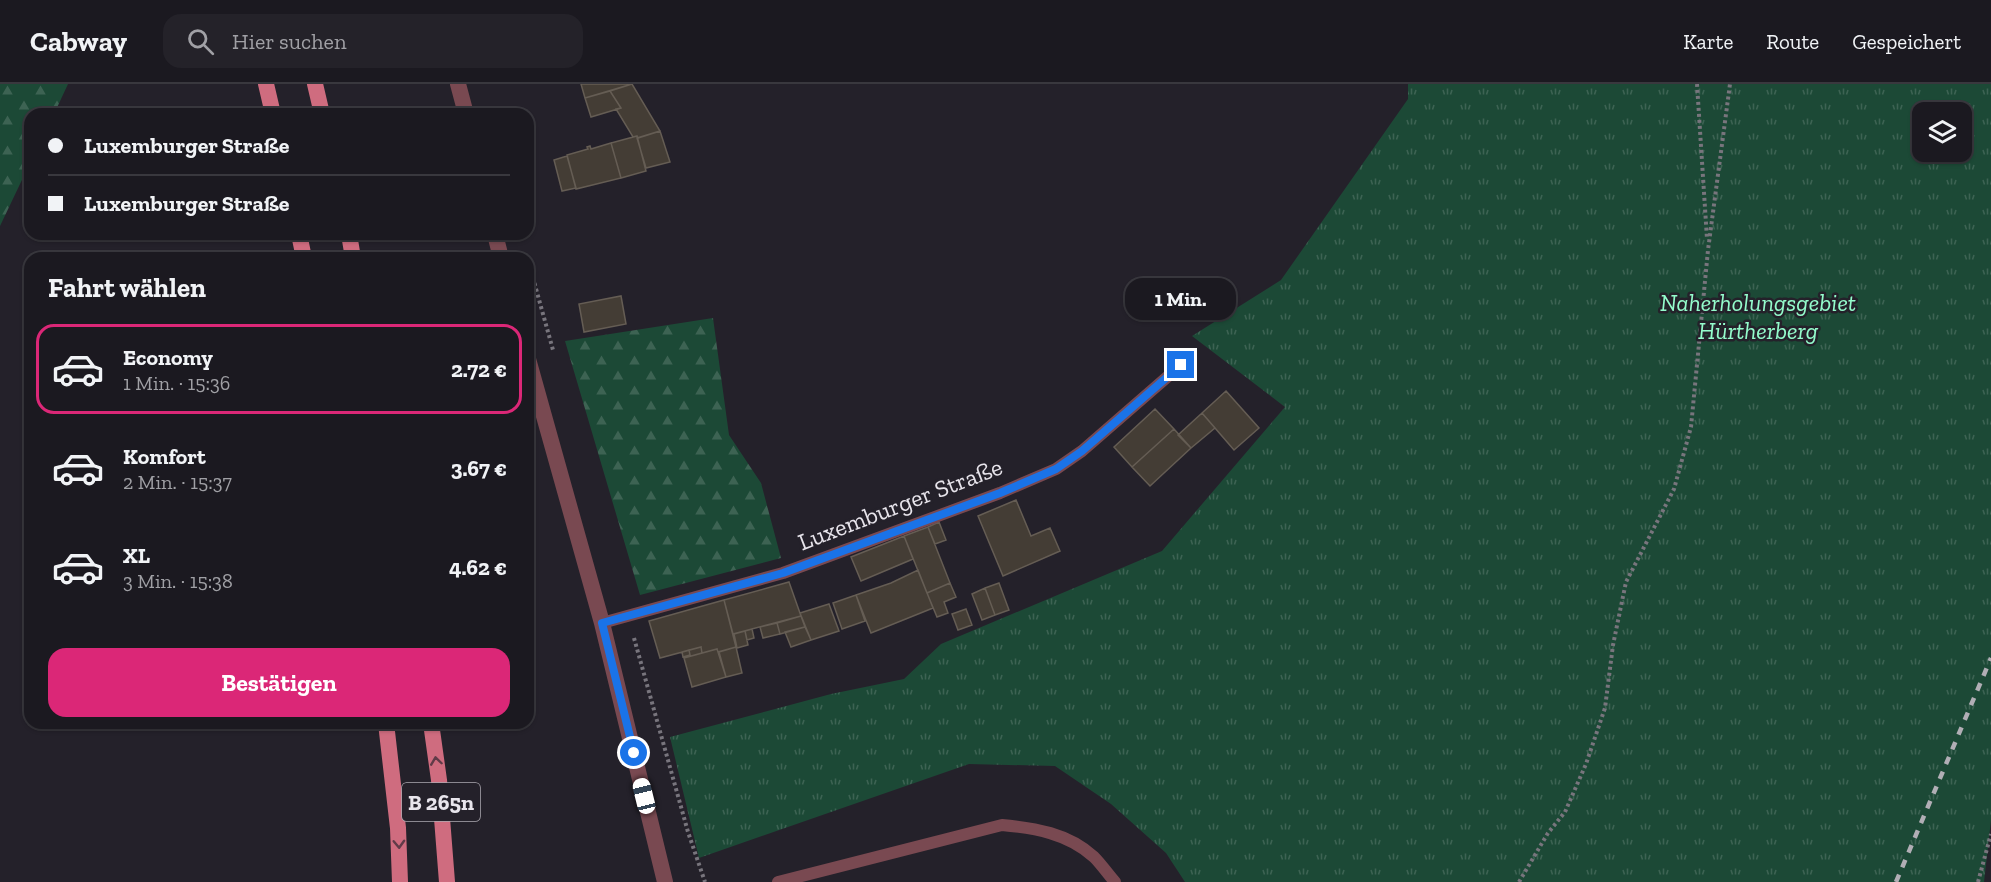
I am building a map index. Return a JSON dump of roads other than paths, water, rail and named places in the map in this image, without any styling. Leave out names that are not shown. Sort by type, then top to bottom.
[{"type":"main road","points":[[267,84],[272,108]]},
{"type":"main road","points":[[315,84],[321,108]]},
{"type":"main road","name":"B 265n","points":[[387,729],[398,828],[400,882]]},
{"type":"main road","name":"B 265n","points":[[432,729],[439,780],[447,882]]},
{"type":"street","points":[[458,84],[464,108]]},
{"type":"street","points":[[534,380],[602,623],[665,882]]},
{"type":"lane","name":"Luxemburger Straße","points":[[602,623],[783,573],[1000,493],[1056,469],[1082,451],[1181,365]]},
{"type":"lane","points":[[778,882],[1002,825],[1039,829],[1070,840],[1093,856],[1115,882]]},
{"type":"railway","points":[[1896,882],[1991,658]]},
{"type":"park label","name":"Naherholungsgebiet Hürtherberg","points":[[1758,316]]}]
